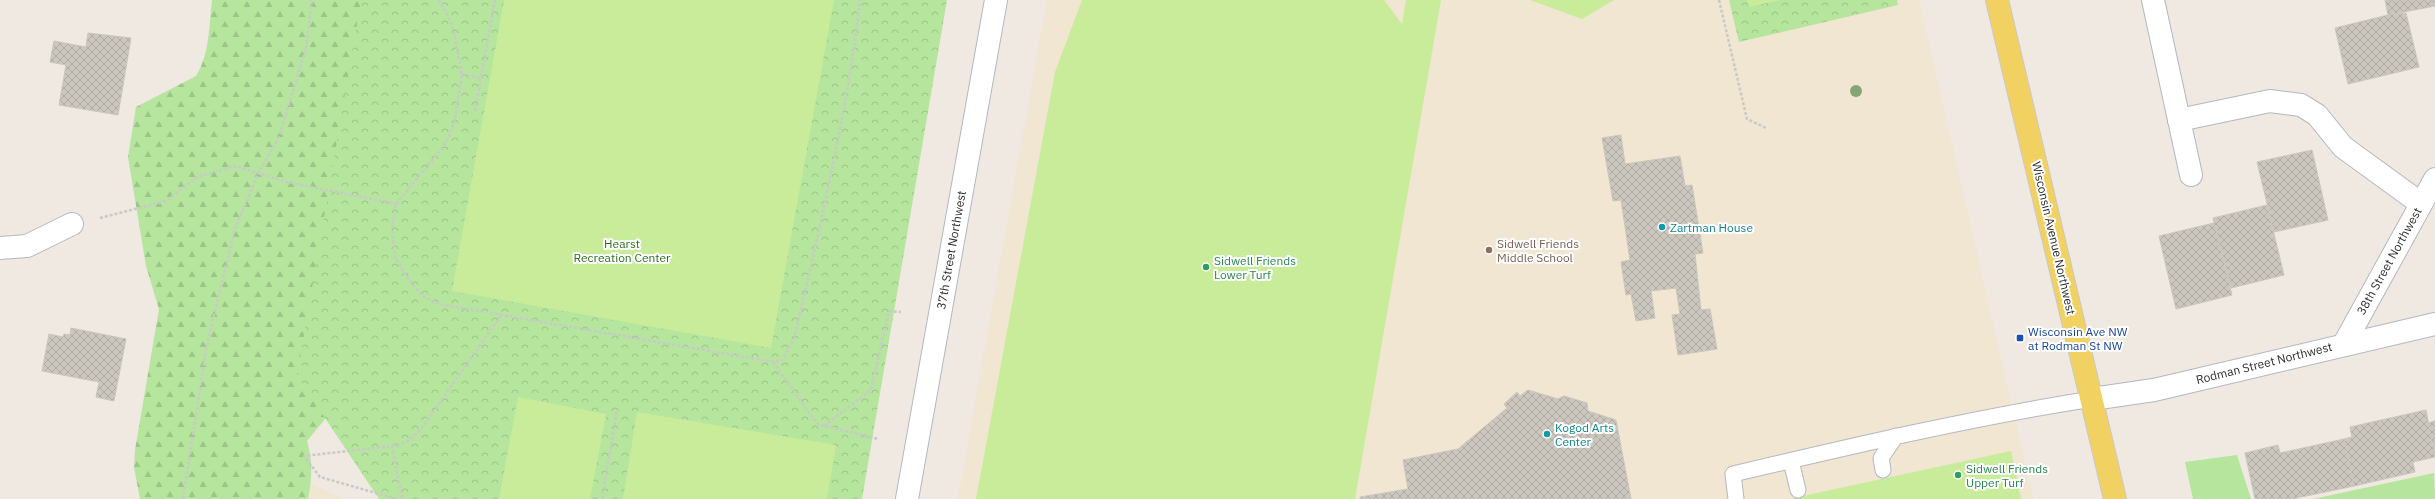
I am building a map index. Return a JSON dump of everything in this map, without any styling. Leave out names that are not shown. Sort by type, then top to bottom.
[{"type":"main road","name":"Wisconsin Avenue Northwest","points":[[1997,0],[2115,499]]},
{"type":"street","name":"37th Street Northwest","points":[[907,499],[996,0]]},
{"type":"street","points":[[2153,0],[2191,176]]},
{"type":"street","points":[[2179,120],[2270,101],[2301,105],[2317,115],[2343,147],[2420,203]]},
{"type":"street","name":"38th Street Northwest","points":[[2344,344],[2420,203],[2435,179]]},
{"type":"street","points":[[0,248],[27,246],[72,224]]},
{"type":"street","name":"Rodman Street Northwest","points":[[2092,399],[2154,390],[2344,344],[2435,324]]},
{"type":"lane","points":[[1736,499],[1733,474],[1896,436],[2029,409],[2092,399]]},
{"type":"lane","points":[[1883,470],[1881,458],[1896,436]]},
{"type":"lane","points":[[1791,461],[1798,490]]},
{"type":"path","points":[[183,499],[208,344],[234,229],[259,172],[279,137],[306,48],[312,0]]},
{"type":"path","points":[[439,0],[452,24],[462,74],[455,120],[449,137],[396,204],[392,231],[395,257],[405,274],[422,296],[439,304],[773,362],[782,360],[794,339],[831,175],[855,42],[860,0]]},
{"type":"path","points":[[475,111],[496,0]]},
{"type":"path","points":[[1719,0],[1747,119],[1766,128]]},
{"type":"path","points":[[462,74],[481,78]]},
{"type":"path","points":[[72,224],[166,201],[197,177],[235,166],[259,172],[287,182],[396,204]]},
{"type":"path","points":[[824,426],[871,390],[889,311],[901,312]]},
{"type":"path","points":[[397,499],[320,478],[304,456],[392,446],[408,441],[422,428],[501,315]]},
{"type":"path","points":[[773,362],[817,424],[878,439]]},
{"type":"path","points":[[602,499],[616,410]]},
{"type":"path","points":[[392,446],[402,499]]},
{"type":"shaded area","name":"Sidwell Friends Middle School","points":[[1047,0],[1919,0],[2033,499],[958,499]]},
{"type":"shaded area","points":[[299,479],[345,499],[296,499]]},
{"type":"green space","points":[[212,0],[373,0],[363,373],[307,441],[311,470],[308,499],[140,499],[134,467],[135,450],[159,309],[146,266],[128,157],[136,107],[196,76],[201,67],[208,39]]},
{"type":"green space","name":"Hearst Recreation Center","points":[[361,0],[947,0],[862,499],[379,499],[297,376]]},
{"type":"green space","points":[[504,0],[834,0],[771,348],[452,291]]},
{"type":"green space","name":"Sidwell Friends Lower Turf","points":[[1082,0],[1384,0],[1402,24],[1406,0],[1441,0],[1355,499],[976,499],[1055,72]]},
{"type":"green space","points":[[1530,0],[1614,0],[1582,19]]},
{"type":"green space","points":[[1729,0],[1897,0],[1898,5],[1739,42]]},
{"type":"green space","points":[[1747,0],[1780,0],[1749,7]]},
{"type":"green space","points":[[518,397],[606,414],[590,499],[499,499]]},
{"type":"green space","points":[[637,412],[836,445],[827,499],[623,499]]},
{"type":"green space","name":"Sidwell Friends Upper Turf","points":[[2011,451],[2021,499],[1789,499]]},
{"type":"green space","points":[[2237,455],[2251,499],[2193,499],[2185,462]]},
{"type":"green space","points":[[2434,473],[2435,499],[2313,499]]},
{"type":"building","points":[[2385,0],[2435,0],[2435,6],[2388,15]]},
{"type":"building","points":[[2406,13],[2419,67],[2348,84],[2335,28],[2388,15]]},
{"type":"building","points":[[88,33],[131,38],[118,115],[59,105],[66,65],[50,62],[54,41],[86,47]]},
{"type":"building","name":"Zartman House","points":[[1621,135],[1625,164],[1680,156],[1685,186],[1692,185],[1703,253],[1695,254],[1701,310],[1710,309],[1717,349],[1678,355],[1672,315],[1680,314],[1676,288],[1651,291],[1655,318],[1636,321],[1631,294],[1626,295],[1621,262],[1630,260],[1621,200],[1613,201],[1602,138]]},
{"type":"building","points":[[2312,150],[2328,220],[2274,232],[2257,162]]},
{"type":"building","points":[[2267,205],[2284,275],[2231,288],[2213,218]]},
{"type":"building","points":[[2214,223],[2232,295],[2176,309],[2159,236]]},
{"type":"building","points":[[71,328],[126,339],[114,401],[96,397],[99,382],[42,371],[49,334],[63,337],[64,334],[70,335]]},
{"type":"building","name":"Kogod Arts Center","points":[[1528,390],[1558,399],[1564,396],[1587,403],[1588,411],[1616,420],[1631,499],[1360,499],[1360,497],[1408,489],[1403,460],[1458,449],[1507,408],[1504,404],[1517,392],[1520,396]]},
{"type":"building","points":[[2426,410],[2435,457],[2413,462],[2415,472],[2354,486],[2344,439],[2352,437],[2350,427]]},
{"type":"building","points":[[2435,421],[2435,456],[2428,423]]},
{"type":"building","points":[[2344,439],[2354,486],[2292,499],[2255,499],[2245,453],[2278,445],[2280,453]]},
{"type":"place","name":"Zartman House","points":[[1662,227]]},
{"type":"place","name":"Sidwell Friends Middle School","points":[[1489,250]]},
{"type":"place","name":"Sidwell Friends Lower Turf","points":[[1206,267]]},
{"type":"place","name":"Wisconsin Ave NW at Rodman St NW","points":[[2020,338]]},
{"type":"place","name":"Kogod Arts Center","points":[[1547,434]]},
{"type":"place","name":"Sidwell Friends Upper Turf","points":[[1958,475]]}]
